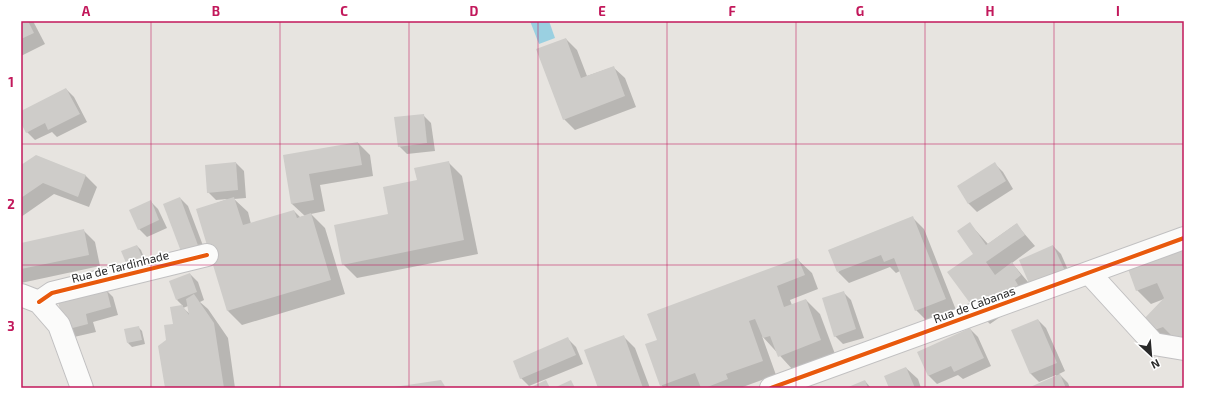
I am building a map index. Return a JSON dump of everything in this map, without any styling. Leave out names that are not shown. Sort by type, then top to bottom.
[{"type":"street","name":"Rua de Cabanas","points":[[771,388],[1090,274],[1184,238]]},
{"type":"street","name":"Rua de Tardinhade","points":[[30,298],[207,255]]},
{"type":"street","points":[[1090,274],[1154,344],[1184,349]]},
{"type":"street","name":"Rua de Tardinhade","points":[[30,298],[59,325],[82,388]]},
{"type":"water","points":[[530,21],[549,21],[555,38],[539,44]]},
{"type":"building","points":[[21,21],[28,21],[34,33],[21,39]]},
{"type":"building","points":[[566,38],[581,78],[614,66],[625,96],[563,120],[536,49]]},
{"type":"building","points":[[66,88],[80,114],[48,130],[45,123],[26,133],[21,123],[21,111]]},
{"type":"building","points":[[424,114],[427,143],[398,147],[394,117]]},
{"type":"building","points":[[358,142],[362,165],[309,174],[314,200],[291,204],[283,155]]},
{"type":"building","points":[[36,155],[86,175],[78,197],[43,183],[21,198],[21,165]]},
{"type":"building","points":[[449,161],[464,240],[342,265],[334,225],[388,214],[383,187],[417,180],[414,168]]},
{"type":"building","points":[[236,162],[238,190],[207,193],[205,165]]},
{"type":"building","points":[[995,162],[1006,181],[968,204],[957,186]]},
{"type":"building","points":[[180,197],[202,256],[185,262],[163,204]]},
{"type":"building","points":[[234,197],[243,225],[294,210],[297,218],[311,213],[331,280],[227,311],[196,209]]},
{"type":"building","points":[[151,200],[159,220],[138,230],[129,210]]},
{"type":"building","points":[[913,216],[946,299],[915,311],[894,258],[884,262],[881,255],[837,272],[828,250]]},
{"type":"building","points":[[970,222],[986,245],[1017,223],[1025,235],[986,262],[995,275],[1012,262],[1021,275],[1015,280],[1018,285],[978,314],[947,272],[973,254],[957,231]]},
{"type":"building","points":[[84,229],[89,255],[21,269],[21,243]]},
{"type":"building","points":[[137,245],[145,264],[129,270],[121,251]]},
{"type":"building","points":[[1053,245],[1066,273],[1031,288],[1019,260]]},
{"type":"building","points":[[1184,247],[1184,336],[1175,339],[1163,327],[1152,331],[1142,321],[1164,298],[1157,283],[1136,291],[1128,269]]},
{"type":"building","points":[[798,258],[805,275],[777,286],[784,307],[806,299],[821,340],[778,357],[770,336],[763,338],[755,319],[749,321],[763,361],[726,374],[728,379],[705,388],[701,388],[695,373],[660,386],[645,344],[657,340],[647,314]]},
{"type":"building","points":[[190,273],[197,292],[176,300],[169,281]]},
{"type":"building","points":[[106,287],[111,307],[86,314],[88,324],[65,330],[58,301]]},
{"type":"building","points":[[844,291],[856,329],[834,337],[822,298]]},
{"type":"building","points":[[194,294],[214,323],[224,388],[165,388],[158,346],[166,340],[164,325],[173,324],[170,307],[182,305],[189,315],[186,299]]},
{"type":"building","points":[[1038,319],[1057,363],[1030,374],[1011,330]]},
{"type":"building","points":[[139,326],[142,340],[127,343],[124,329]]},
{"type":"building","points":[[970,328],[984,358],[954,372],[951,366],[928,376],[917,352]]},
{"type":"building","points":[[624,335],[643,388],[598,388],[584,350]]},
{"type":"building","points":[[568,337],[576,355],[520,379],[513,361]]},
{"type":"building","points":[[906,367],[915,388],[889,388],[884,376]]},
{"type":"building","points":[[1060,374],[1066,388],[1028,388]]},
{"type":"building","points":[[441,380],[446,388],[394,388],[394,387]]},
{"type":"building","points":[[546,380],[550,388],[529,388]]},
{"type":"building","points":[[571,380],[575,388],[554,388]]},
{"type":"building","points":[[865,380],[868,388],[846,388]]},
{"type":"cycle path","points":[[771,388],[1184,238]]},
{"type":"cycle path","points":[[39,302],[52,293],[207,255]]}]
